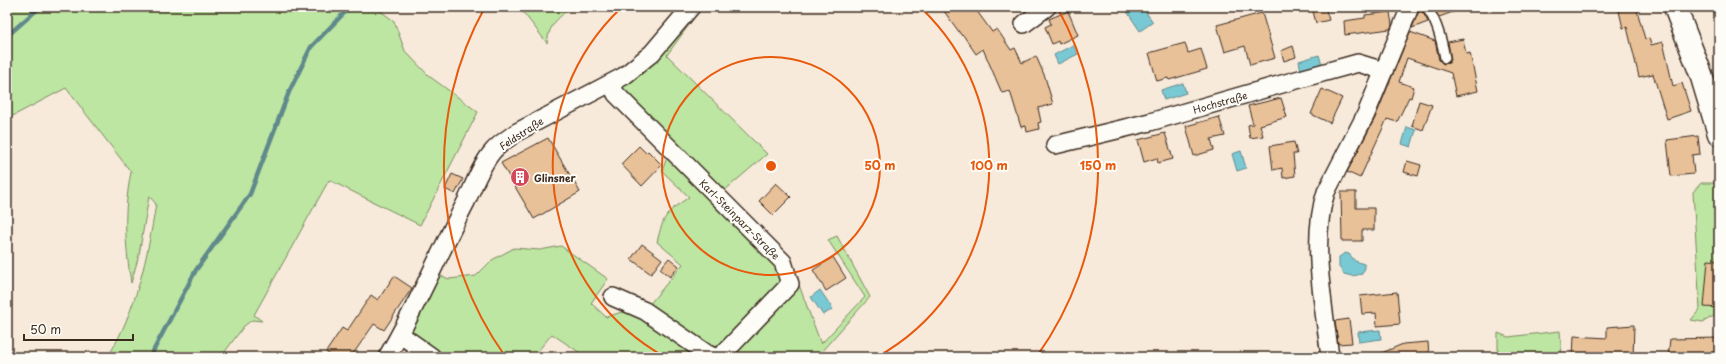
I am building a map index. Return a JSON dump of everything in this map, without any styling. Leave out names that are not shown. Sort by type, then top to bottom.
[{"type":"street","name":"Feldstraße","points":[[387,357],[401,335],[424,290],[455,222],[485,163],[493,152],[503,142],[517,132],[611,84],[637,67],[652,53],[691,7]]},
{"type":"street","points":[[1024,24],[1047,7]]},
{"type":"street","points":[[1330,357],[1319,254],[1318,231],[1322,205],[1326,192],[1366,114],[1410,7]]},
{"type":"street","points":[[1675,7],[1701,74],[1719,134]]},
{"type":"street","name":"Hochstraße","points":[[1055,145],[1150,122],[1358,63],[1384,71]]},
{"type":"street","name":"Karl-Steinparz-Straße","points":[[611,84],[616,94],[783,262],[790,284],[723,354],[715,357],[706,353],[645,311],[613,297]]},
{"type":"street","points":[[401,335],[432,357]]},
{"type":"lane","points":[[1426,7],[1443,45],[1445,58]]},
{"type":"green space","points":[[7,7],[375,7],[394,21],[405,51],[429,76],[478,112],[420,225],[329,180],[254,315],[262,321],[252,320],[244,326],[221,357],[108,357],[118,339],[134,302],[140,283],[156,204],[149,196],[139,255],[131,283],[127,255],[126,215],[128,187],[131,172],[66,88],[7,119]]},
{"type":"green space","points":[[519,7],[570,7],[552,26],[547,43]]},
{"type":"green space","points":[[699,7],[702,7],[667,55],[767,154],[724,191],[618,88],[666,47]]},
{"type":"green space","points":[[667,157],[773,259],[782,280],[780,287],[721,346],[708,349],[648,306],[683,264],[657,242],[662,225],[667,215],[689,197],[662,171]]},
{"type":"green space","points":[[1701,183],[1718,183],[1719,185],[1719,250],[1716,261],[1716,308],[1714,316],[1703,322],[1691,320],[1700,309],[1693,192]]},
{"type":"green space","points":[[837,236],[870,297],[821,352],[816,357],[727,357],[799,285],[821,344],[865,297],[828,240]]},
{"type":"green space","points":[[561,246],[608,279],[591,303],[606,317],[622,312],[641,315],[698,357],[586,357],[552,334],[533,357],[440,357],[416,340],[412,331],[412,324],[439,275],[449,279],[476,276],[492,260],[514,248],[540,250]]},
{"type":"green space","points":[[1560,331],[1562,357],[1498,357],[1498,333],[1508,337]]},
{"type":"water","points":[[1124,7],[1142,7],[1153,22],[1140,31]]},
{"type":"water","points":[[1073,45],[1078,54],[1058,64],[1054,55]]},
{"type":"water","points":[[1319,55],[1322,65],[1301,71],[1299,61]]},
{"type":"water","points":[[1183,83],[1186,93],[1164,100],[1161,90]]},
{"type":"water","points":[[1407,127],[1416,130],[1411,147],[1402,144]]},
{"type":"water","points":[[1241,151],[1246,168],[1237,171],[1232,154]]},
{"type":"water","points":[[1345,253],[1349,254],[1355,261],[1364,264],[1365,268],[1362,274],[1352,276],[1344,274],[1339,267],[1339,257]]},
{"type":"water","points":[[820,290],[833,309],[823,315],[811,297]]},
{"type":"water","points":[[1380,330],[1381,339],[1359,342],[1358,332]]},
{"type":"building","points":[[941,7],[974,7],[992,32],[997,29],[1011,50],[1015,48],[1022,63],[1036,56],[1045,77],[1053,104],[1038,108],[1041,122],[1038,123],[1039,129],[1027,132],[1026,126],[1021,127],[1010,91],[1002,93],[983,49],[976,54]]},
{"type":"building","points":[[1325,7],[1329,20],[1316,23],[1313,11]]},
{"type":"building","points":[[1420,7],[1428,22],[1412,28],[1419,11]]},
{"type":"building","points":[[1433,7],[1464,7],[1464,8],[1439,17]]},
{"type":"building","points":[[1618,7],[1636,7],[1645,39],[1649,38],[1651,45],[1663,42],[1673,86],[1682,83],[1691,111],[1667,119],[1653,74],[1639,77],[1627,27],[1623,28]]},
{"type":"building","points":[[1068,11],[1078,35],[1059,44],[1058,41],[1052,44],[1045,27],[1051,24],[1049,19]]},
{"type":"building","points":[[1390,12],[1392,25],[1390,29],[1345,35],[1344,21],[1365,18],[1365,15]]},
{"type":"building","points":[[1262,13],[1275,58],[1250,65],[1245,46],[1225,52],[1217,25]]},
{"type":"building","points":[[1410,32],[1435,41],[1439,60],[1443,64],[1449,63],[1451,60],[1448,42],[1463,39],[1466,54],[1470,53],[1478,91],[1456,96],[1451,73],[1407,58],[1399,82],[1414,87],[1411,98],[1409,97],[1397,122],[1387,119],[1360,178],[1347,172],[1375,118]]},
{"type":"building","points":[[1185,43],[1188,53],[1201,49],[1207,69],[1169,80],[1168,78],[1157,81],[1149,53]]},
{"type":"building","points":[[1293,46],[1296,57],[1284,61],[1281,51]]},
{"type":"building","points":[[1322,89],[1342,98],[1330,123],[1311,114]]},
{"type":"building","points":[[1281,98],[1287,117],[1260,125],[1263,136],[1250,138],[1248,125],[1253,124],[1248,106]]},
{"type":"building","points":[[1419,101],[1432,105],[1423,130],[1412,126]]},
{"type":"building","points":[[1219,117],[1225,136],[1211,139],[1214,150],[1194,156],[1186,126]]},
{"type":"building","points":[[1165,133],[1173,159],[1158,163],[1157,158],[1144,162],[1138,140]]},
{"type":"building","points":[[1698,136],[1700,154],[1692,155],[1694,174],[1671,176],[1667,140]]},
{"type":"building","name":"Glinsner","points":[[548,138],[580,192],[534,219],[501,163]]},
{"type":"building","points":[[1294,142],[1297,154],[1293,154],[1295,176],[1283,178],[1282,168],[1273,170],[1270,146]]},
{"type":"building","points":[[639,146],[646,153],[648,151],[662,165],[642,186],[621,164]]},
{"type":"building","points":[[1407,161],[1421,165],[1418,176],[1404,172]]},
{"type":"building","points":[[452,174],[463,179],[455,194],[445,189]]},
{"type":"building","points":[[776,183],[791,197],[773,215],[759,201]]},
{"type":"building","points":[[1341,192],[1356,192],[1356,208],[1374,208],[1374,230],[1362,230],[1362,241],[1342,241]]},
{"type":"building","points":[[642,244],[662,259],[651,274],[631,259]]},
{"type":"building","points":[[833,257],[846,278],[826,291],[813,270]]},
{"type":"building","points":[[669,258],[679,266],[670,277],[660,269]]},
{"type":"building","points":[[1708,260],[1719,261],[1719,308],[1704,307]]},
{"type":"building","points":[[394,276],[412,288],[384,330],[374,324],[351,357],[333,357],[326,352],[342,328],[347,331],[371,295],[378,300]]},
{"type":"building","points":[[1397,292],[1400,324],[1377,326],[1376,313],[1362,314],[1360,296]]},
{"type":"building","points":[[1349,319],[1352,343],[1338,344],[1335,321]]},
{"type":"building","points":[[1634,325],[1633,357],[1573,357],[1574,336],[1607,338],[1607,327]]},
{"type":"building","points":[[1719,338],[1719,357],[1668,357],[1670,339]]},
{"type":"building","points":[[1428,342],[1429,357],[1372,357],[1403,344]]},
{"type":"waterway","points":[[7,36],[40,7]]},
{"type":"waterway","points":[[150,357],[196,270],[250,194],[289,92],[311,47],[347,10],[348,7]]},
{"type":"place","name":"Glinsner","points":[[520,177]]}]
